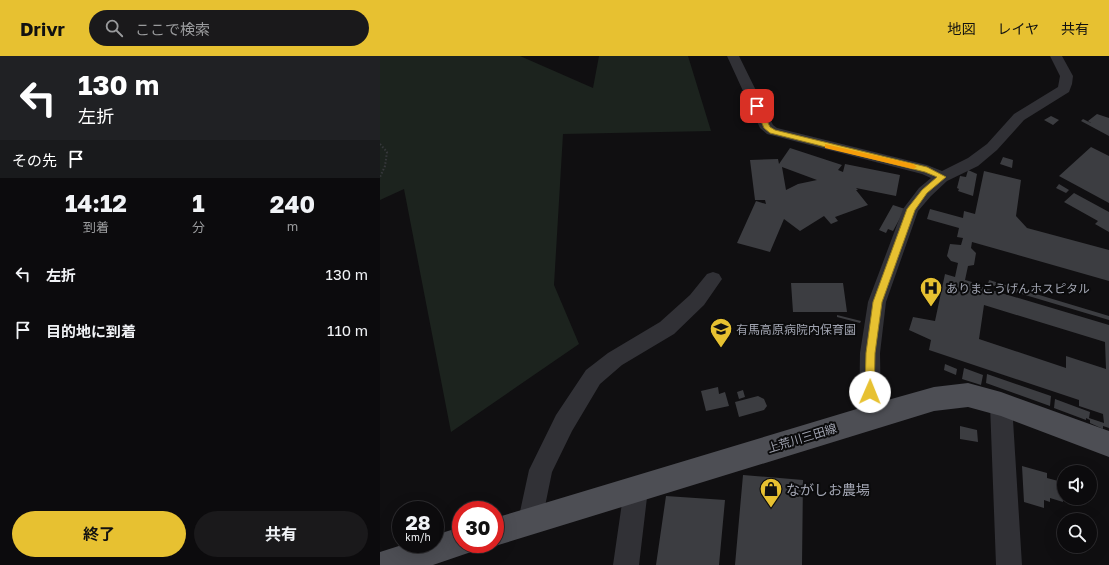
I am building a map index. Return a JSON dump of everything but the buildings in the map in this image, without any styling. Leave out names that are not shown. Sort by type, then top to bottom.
[{"type":"main road","name":"上荒川三田線","points":[[504,529],[870,417],[934,399],[968,395],[1001,404],[1109,444]]},
{"type":"main road","points":[[384,565],[452,545]]},
{"type":"street","points":[[733,56],[767,128],[772,132],[927,170],[942,177]]},
{"type":"street","points":[[870,417],[870,353],[877,302],[911,209],[924,192],[942,177],[973,162],[992,148],[1019,117],[1064,89],[1068,82],[1067,74],[1056,56]]},
{"type":"street","points":[[530,521],[541,470],[564,423],[593,377],[615,359],[667,328],[697,300],[713,279]]},
{"type":"street","points":[[1001,404],[1009,565]]},
{"type":"street","points":[[626,565],[636,489]]},
{"type":"path","points":[[380,144],[387,152],[385,166],[380,176]]},
{"type":"shaded area","points":[[380,56],[520,56],[593,88],[599,56],[688,56],[711,131],[563,134],[554,285],[579,344],[451,432],[404,189],[380,200]]},
{"type":"slow traffic","points":[[828,146],[913,167]]},
{"type":"place","name":"ありまこうげんホスピタル","points":[[931,308]]},
{"type":"place","name":"有馬高原病院内保育園","points":[[721,348]]},
{"type":"place","name":"ながしお農場","points":[[771,508]]},
{"type":"route","points":[[757,106],[767,128],[772,132],[935,172],[942,177],[924,192],[911,209],[877,302],[870,353],[870,392]]}]
